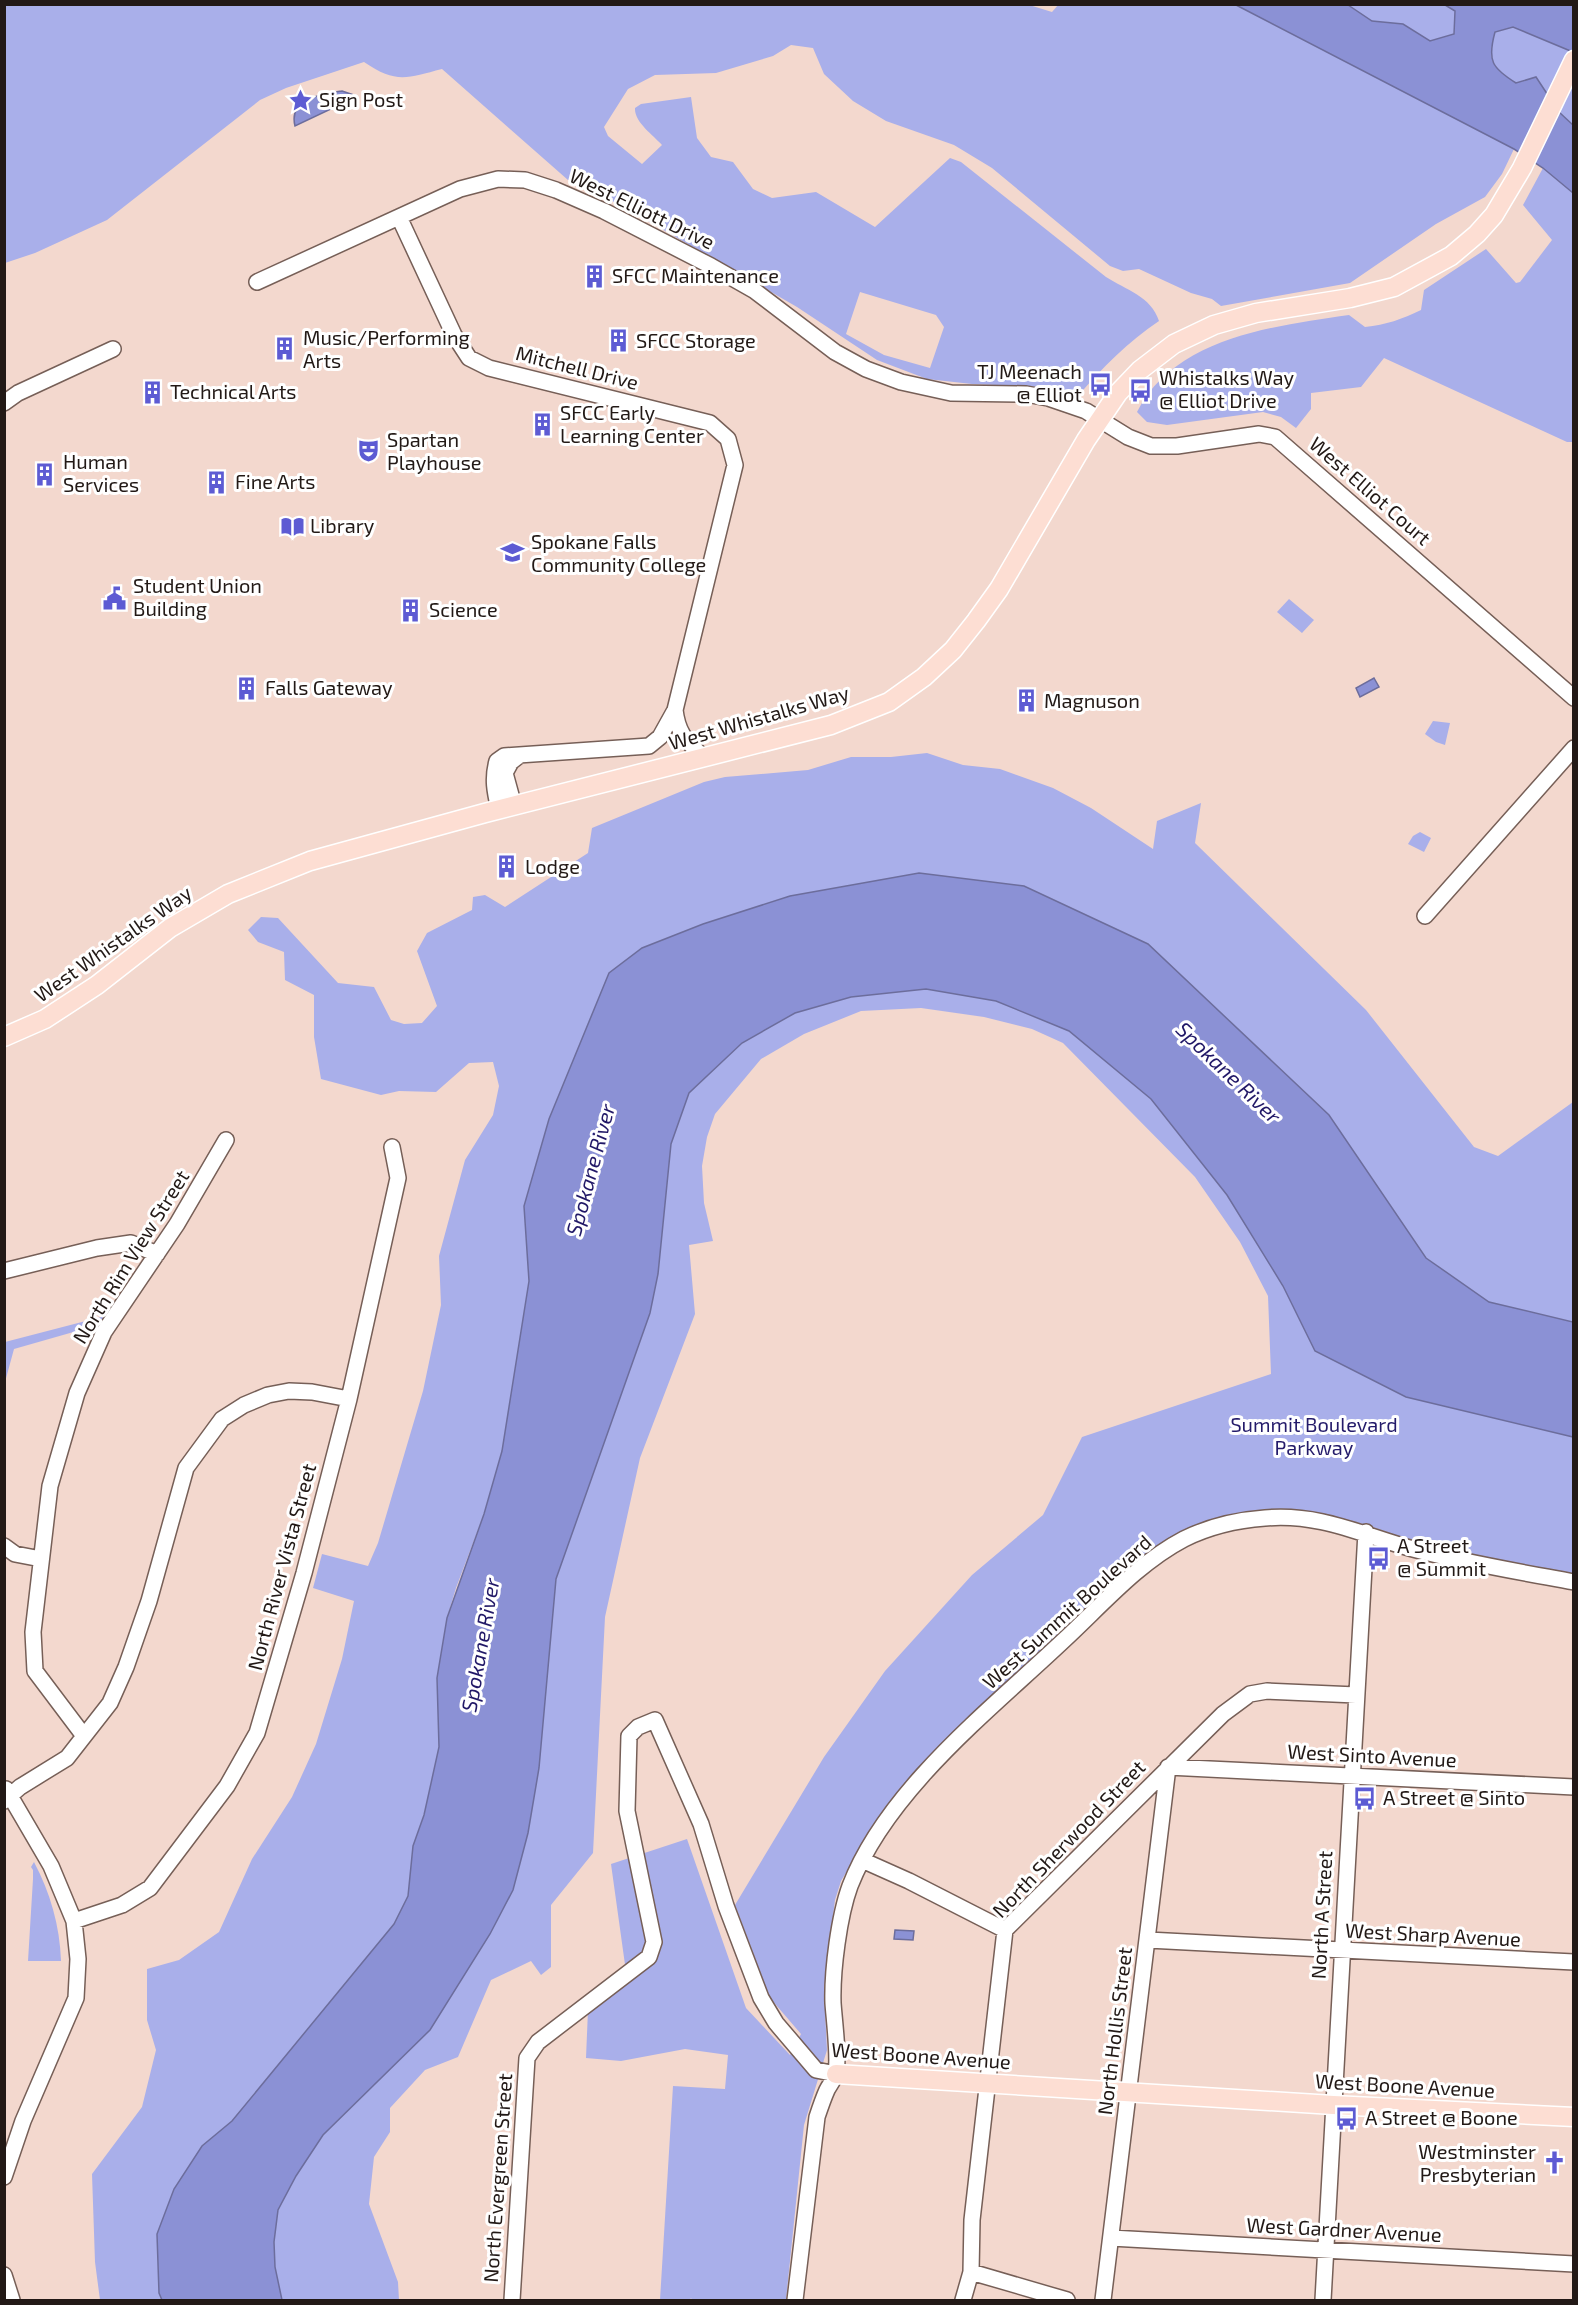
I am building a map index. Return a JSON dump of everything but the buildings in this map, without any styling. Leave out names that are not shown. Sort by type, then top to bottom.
[{"type":"main road","name":"West Whistalks Way","points":[[4,1036],[45,1019],[97,985],[170,928],[228,894],[310,861],[831,725],[889,702],[924,677],[953,650],[999,589],[1100,419],[1125,386],[1151,361],[1174,344],[1202,330],[1240,317],[1350,298],[1394,287],[1451,255],[1477,234],[1494,215],[1522,168],[1574,60]]},
{"type":"main road","name":"West Boone Avenue","points":[[836,2074],[1333,2105],[1574,2117]]},
{"type":"street","name":"West Elliott Drive","points":[[257,282],[460,189],[482,182],[512,179],[540,184],[604,211],[741,282],[827,346],[866,369],[901,382],[939,391],[966,394],[1026,394],[1048,398],[1074,406],[1100,419]]},
{"type":"street","name":"Mitchell Drive","points":[[399,217],[454,335],[469,358],[489,368],[710,423],[728,439],[735,465],[675,710],[660,737],[649,746],[504,756],[497,761],[494,786],[507,808]]},
{"type":"street","points":[[4,403],[18,393],[113,349]]},
{"type":"street","name":"West Elliot Court","points":[[1100,419],[1134,440],[1155,447],[1259,434],[1278,438],[1574,698]]},
{"type":"street","points":[[675,710],[676,724],[683,737],[704,758]]},
{"type":"street","points":[[1425,916],[1574,748]]},
{"type":"street","name":"North Rim View Street","points":[[84,1736],[35,1671],[33,1632],[50,1486],[76,1393],[104,1332],[177,1224],[226,1140]]},
{"type":"street","name":"North River Vista Street","points":[[74,1921],[122,1905],[150,1888],[227,1786],[257,1733],[304,1573],[349,1399],[398,1178],[392,1147]]},
{"type":"street","points":[[4,1271],[97,1248],[131,1243],[157,1254]]},
{"type":"street","points":[[4,2177],[24,2121],[76,1998],[78,1959],[74,1921],[51,1866],[6,1794],[67,1758],[110,1704],[126,1667],[149,1601],[186,1468],[222,1419],[244,1405],[268,1395],[289,1390],[349,1399]]},
{"type":"street","name":"West Summit Boulevard","points":[[836,2074],[833,1998],[840,1921],[849,1888],[862,1860],[892,1812],[955,1742],[1136,1573],[1161,1553],[1185,1539],[1239,1521],[1267,1517],[1302,1518],[1366,1532],[1410,1548],[1445,1557],[1574,1582]]},
{"type":"street","name":"North A Street","points":[[1323,2301],[1366,1532]]},
{"type":"street","points":[[4,1546],[15,1554],[41,1559]]},
{"type":"street","name":"North Sherwood Street","points":[[963,2301],[971,2272],[972,2220],[1005,1930],[1223,1714],[1250,1694],[1284,1691],[1356,1695]]},
{"type":"street","name":"West Boone Avenue","points":[[527,2058],[538,2042],[649,1957],[654,1942],[627,1811],[628,1736],[638,1727],[655,1720],[701,1824],[726,1906],[761,1998],[776,2023],[816,2070],[836,2074]]},
{"type":"street","name":"West Sinto Avenue","points":[[1168,1767],[1574,1787]]},
{"type":"street","name":"North Hollis Street","points":[[1103,2301],[1168,1767]]},
{"type":"street","points":[[862,1860],[909,1881],[1005,1930]]},
{"type":"street","name":"West Sharp Avenue","points":[[1148,1940],[1342,1952],[1574,1962]]},
{"type":"street","name":"North Evergreen Street","points":[[512,2301],[527,2058]]},
{"type":"street","points":[[795,2301],[817,2117],[836,2074]]},
{"type":"street","name":"West Gardner Avenue","points":[[1112,2238],[1574,2264]]},
{"type":"street","points":[[971,2272],[1067,2301]]},
{"type":"street","points":[[4,2275],[8,2281],[12,2301]]},
{"type":"green space","points":[[1026,4],[1052,12],[1059,4],[1236,5],[1514,149],[1502,174],[1485,197],[1436,224],[1350,283],[1221,306],[1212,299],[1191,293],[1139,269],[1123,271],[1110,266],[992,168],[954,145],[886,121],[853,101],[824,74],[813,48],[791,45],[773,56],[716,73],[655,75],[628,89],[604,127],[608,136],[642,164],[662,145],[641,123],[635,108],[641,104],[691,97],[697,138],[711,157],[733,162],[753,189],[772,198],[816,192],[875,227],[950,158],[961,162],[1106,277],[1137,294],[1155,312],[1159,321],[1116,356],[1078,396],[1038,387],[927,379],[877,360],[797,307],[620,205],[568,180],[442,69],[402,77],[385,74],[364,62],[286,88],[260,100],[107,220],[35,253],[5,263],[4,5]],"holes":[[[860,292],[936,315],[944,327],[930,368],[884,355],[846,334]]]},
{"type":"green space","points":[[1348,5],[1445,5],[1455,11],[1454,34],[1430,41],[1403,24],[1372,21]]},
{"type":"green space","points":[[1513,27],[1573,52],[1573,125],[1559,112],[1536,77],[1516,83],[1497,68],[1492,57],[1495,32]]},
{"type":"green space","points":[[1543,168],[1573,193],[1573,442],[1567,442],[1384,358],[1361,387],[1311,393],[1311,409],[1296,428],[1281,417],[1263,412],[1167,425],[1147,422],[1137,412],[1154,387],[1176,367],[1201,351],[1259,331],[1320,319],[1349,315],[1365,327],[1400,319],[1421,310],[1424,290],[1486,249],[1516,283],[1520,282],[1552,240],[1523,205]]},
{"type":"green space","points":[[1289,599],[1314,620],[1302,633],[1277,612]]},
{"type":"green space","points":[[1433,721],[1450,723],[1445,745],[1425,734]]},
{"type":"green space","points":[[927,753],[963,765],[1000,769],[1053,788],[1091,808],[1153,849],[1157,821],[1201,803],[1195,843],[1366,1010],[1474,1147],[1498,1156],[1573,1102],[1573,1322],[1489,1302],[1426,1258],[1329,1115],[1148,944],[1024,886],[919,873],[790,896],[703,924],[642,948],[609,973],[549,1119],[524,1206],[529,1281],[502,1451],[484,1514],[447,1618],[437,1678],[439,1747],[424,1815],[413,1846],[408,1896],[394,1924],[232,2121],[202,2146],[174,2189],[157,2234],[159,2293],[162,2300],[100,2300],[95,2262],[92,2174],[142,2107],[156,2050],[147,2020],[147,1969],[179,1960],[219,1932],[252,1859],[292,1797],[316,1744],[342,1659],[354,1601],[313,1588],[322,1554],[368,1566],[378,1543],[423,1391],[441,1305],[439,1256],[465,1160],[493,1115],[499,1086],[493,1062],[469,1063],[436,1092],[399,1091],[381,1095],[321,1079],[314,1037],[314,995],[285,980],[284,952],[258,942],[248,930],[261,917],[278,918],[338,983],[374,987],[391,1020],[404,1024],[422,1023],[437,1006],[417,951],[427,933],[472,910],[473,897],[485,895],[505,907],[588,853],[592,828],[704,782],[725,777],[808,770],[851,757],[891,757]]},
{"type":"green space","points":[[1420,832],[1431,838],[1424,852],[1408,844],[1413,836]]},
{"type":"green space","name":"Summit Boulevard Parkway","points":[[926,989],[996,1001],[1069,1031],[1151,1099],[1227,1195],[1283,1286],[1315,1351],[1406,1397],[1573,1437],[1573,1574],[1431,1546],[1348,1520],[1317,1514],[1287,1512],[1258,1513],[1202,1526],[1149,1553],[1123,1572],[955,1731],[876,1823],[841,1881],[835,1900],[824,1990],[827,2050],[804,2125],[786,2300],[692,2300],[691,2298],[690,2300],[660,2300],[673,2086],[725,2089],[728,2055],[685,2049],[621,2061],[586,2058],[588,2010],[627,1979],[611,1864],[687,1839],[746,2008],[790,2055],[801,2034],[770,1998],[735,1905],[824,1757],[885,1671],[972,1575],[1043,1515],[1082,1437],[1271,1374],[1268,1296],[1240,1242],[1195,1177],[1063,1043],[1032,1029],[984,1017],[921,1008],[861,1011],[804,1034],[761,1059],[715,1114],[707,1137],[702,1166],[704,1203],[713,1241],[689,1245],[695,1314],[640,1458],[605,1617],[593,1853],[551,1905],[551,1967],[541,1975],[531,1961],[491,1980],[458,2057],[425,2070],[390,2108],[390,2132],[374,2157],[369,2204],[398,2282],[399,2300],[282,2300],[275,2267],[274,2242],[278,2210],[296,2176],[323,2135],[430,2030],[552,1617],[556,1579],[650,1313],[658,1274],[671,1144],[689,1093],[742,1043],[795,1013],[851,997]]},
{"type":"green space","points":[[105,1316],[98,1325],[14,1349],[5,1382],[5,1342]]},
{"type":"green space","points":[[34,1862],[53,1910],[59,1935],[61,1961],[28,1961],[33,1879],[31,1867]]},
{"type":"water","points":[[1236,5],[1348,5],[1372,21],[1403,24],[1430,41],[1454,34],[1455,11],[1445,5],[1573,5],[1573,52],[1513,27],[1495,32],[1492,57],[1501,73],[1516,83],[1536,77],[1559,112],[1573,125],[1573,193],[1543,168],[1514,149]]},
{"type":"water","points":[[342,91],[354,95],[354,98],[295,126],[294,117],[302,103],[316,96]]},
{"type":"water","points":[[1374,678],[1379,687],[1360,697],[1356,688]]},
{"type":"water","name":"Spokane River","points":[[919,873],[1024,886],[1148,944],[1329,1115],[1426,1258],[1489,1302],[1573,1322],[1573,1437],[1406,1397],[1315,1351],[1283,1286],[1227,1195],[1151,1099],[1069,1031],[996,1001],[926,989],[851,997],[795,1013],[742,1043],[689,1093],[671,1144],[658,1274],[650,1313],[556,1579],[539,1768],[528,1833],[513,1890],[490,1934],[430,2030],[323,2135],[296,2176],[278,2210],[274,2242],[275,2267],[282,2300],[162,2300],[159,2293],[157,2234],[174,2189],[202,2146],[232,2121],[394,1924],[408,1896],[413,1846],[424,1815],[439,1747],[437,1678],[447,1618],[484,1514],[502,1451],[529,1281],[524,1206],[549,1119],[609,973],[642,948],[703,924],[790,896]]},
{"type":"water","points":[[895,1930],[914,1931],[913,1940],[894,1939]]},
{"type":"place","name":"Sign Post","points":[[301,100]]},
{"type":"place","name":"SFCC Maintenance","points":[[594,276]]},
{"type":"place","name":"SFCC Storage","points":[[618,341]]},
{"type":"place","name":"Music/Performing Arts","points":[[285,349]]},
{"type":"place","name":"TJ Meenach @ Elliot","points":[[1100,384]]},
{"type":"place","name":"Whistalks Way @ Elliot Drive","points":[[1141,390]]},
{"type":"place","name":"Technical Arts","points":[[152,392]]},
{"type":"place","name":"SFCC Early Learning Center","points":[[542,425]]},
{"type":"place","name":"Spartan Playhouse","points":[[369,451]]},
{"type":"place","name":"Human Services","points":[[45,474]]},
{"type":"place","name":"Fine Arts","points":[[217,482]]},
{"type":"place","name":"Library","points":[[292,526]]},
{"type":"place","name":"Spokane Falls Community College","points":[[513,553]]},
{"type":"place","name":"Student Union Building","points":[[115,598]]},
{"type":"place","name":"Science","points":[[411,610]]},
{"type":"place","name":"Falls Gateway","points":[[247,688]]},
{"type":"place","name":"Magnuson","points":[[1026,701]]},
{"type":"place","name":"Lodge","points":[[507,867]]},
{"type":"place","name":"A Street @ Summit","points":[[1379,1558]]},
{"type":"place","name":"A Street @ Sinto","points":[[1365,1798]]},
{"type":"place","name":"A Street @ Boone","points":[[1347,2118]]},
{"type":"place","name":"Westminster Presbyterian","points":[[1554,2163]]}]
